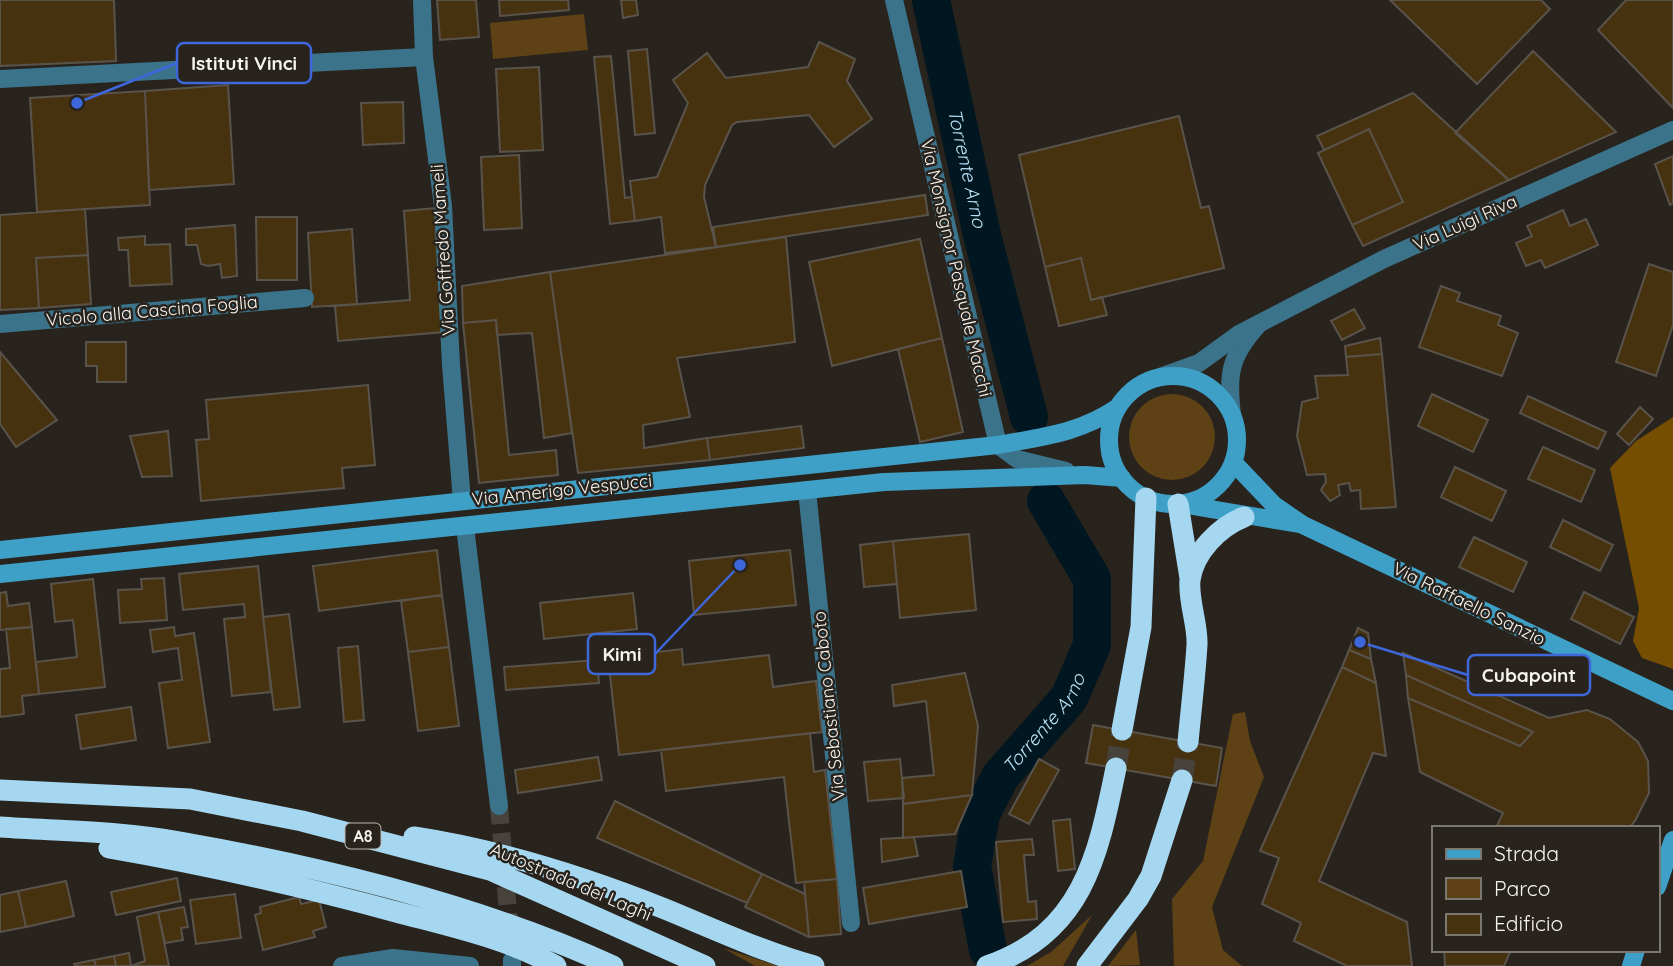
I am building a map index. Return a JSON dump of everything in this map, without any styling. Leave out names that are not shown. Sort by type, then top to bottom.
[{"type":"highway","points":[[1122,730],[1141,627],[1146,498]]},
{"type":"highway","points":[[1178,504],[1197,642],[1188,742]]},
{"type":"highway","points":[[1190,580],[1200,553],[1209,542],[1230,523],[1244,517]]},
{"type":"highway","points":[[987,966],[1030,945],[1072,905],[1085,884],[1101,839],[1116,768]]},
{"type":"highway","points":[[1087,966],[1145,888],[1182,780]]},
{"type":"highway","name":"Autostrada dei Laghi","points":[[0,790],[190,799],[302,821],[490,870],[705,966]]},
{"type":"highway","points":[[302,821],[468,846],[513,858],[662,908],[763,950],[814,966]]},
{"type":"highway","points":[[0,827],[170,859],[346,898],[463,929],[531,952],[556,966]]},
{"type":"highway","points":[[0,827],[177,841],[368,883],[519,929],[612,966]]},
{"type":"main road","points":[[1182,376],[1203,383],[1221,396],[1232,414],[1237,430],[1233,462],[1214,489],[1200,498],[1178,504],[1146,498],[1122,478],[1113,462],[1109,443],[1111,425],[1118,407],[1131,391],[1160,377],[1182,376]]},
{"type":"main road","name":"Via Amerigo Vespucci","points":[[0,550],[998,445],[1067,432],[1088,425],[1118,407]]},
{"type":"main road","name":"Via Raffaello Sanzio","points":[[1233,462],[1274,505],[1303,525],[1673,701]]},
{"type":"main road","name":"Via Amerigo Vespucci","points":[[0,574],[884,482],[1084,474],[1122,478]]},
{"type":"main road","name":"Via Raffaello Sanzio","points":[[1178,504],[1303,525]]},
{"type":"main road","points":[[1659,881],[1673,840]]},
{"type":"street","name":"Via Goffredo Mameli","points":[[422,0],[424,57],[443,206],[451,365],[462,500]]},
{"type":"street","name":"Via Monsignor Pasquale Macchi","points":[[894,0],[998,445]]},
{"type":"street","points":[[0,79],[424,57]]},
{"type":"street","name":"Via Luigi Riva","points":[[1160,377],[1199,363],[1261,322],[1384,259],[1673,130]]},
{"type":"street","name":"Vicolo alla Cascina Foglia","points":[[0,324],[304,298]]},
{"type":"street","name":"Via Luigi Riva","points":[[1232,414],[1228,381],[1233,362],[1244,341],[1261,322]]},
{"type":"street","points":[[998,445],[1017,459],[1084,474]]},
{"type":"street","name":"Via Sebastiano Caboto","points":[[807,490],[851,923]]},
{"type":"street","points":[[465,527],[499,807]]},
{"type":"street","points":[[342,966],[393,958],[470,966]]},
{"type":"green space","points":[[584,14],[588,50],[493,59],[490,23]]},
{"type":"green space","points":[[1172,394],[1196,401],[1208,413],[1215,437],[1208,461],[1196,473],[1172,480],[1148,473],[1136,461],[1129,437],[1136,413],[1148,401]]},
{"type":"green space","points":[[1245,712],[1250,741],[1264,777],[1212,907],[1223,950],[1242,966],[1174,966],[1172,899],[1203,861],[1233,714]]},
{"type":"green space","points":[[1092,915],[1063,966],[1027,966],[1051,952]]},
{"type":"green space","points":[[1136,930],[1140,965],[1108,966]]},
{"type":"green space","points":[[723,948],[778,966],[755,966]]},
{"type":"shaded area","points":[[1673,417],[1673,669],[1642,658],[1633,641],[1639,608],[1610,468],[1636,441]]},
{"type":"building","points":[[0,0],[114,0],[116,61],[0,66]]},
{"type":"building","points":[[437,0],[476,0],[479,37],[440,40]]},
{"type":"building","points":[[499,0],[568,0],[569,10],[500,16]]},
{"type":"building","points":[[621,0],[636,0],[638,15],[623,18]]},
{"type":"building","points":[[1390,0],[1541,0],[1550,9],[1477,84]]},
{"type":"building","points":[[1626,0],[1673,0],[1673,108],[1598,30]]},
{"type":"building","points":[[819,42],[855,59],[847,81],[872,119],[834,147],[809,115],[737,122],[732,125],[705,185],[704,197],[716,247],[665,253],[661,217],[635,221],[630,181],[657,177],[688,103],[673,80],[707,53],[726,78],[808,67]]},
{"type":"building","points":[[647,49],[655,133],[635,135],[628,51]]},
{"type":"building","points":[[1533,51],[1616,132],[1509,180],[1455,133]]},
{"type":"building","points":[[611,56],[625,198],[632,197],[635,221],[610,224],[594,57]]},
{"type":"building","points":[[539,67],[543,150],[500,152],[496,69]]},
{"type":"building","points":[[228,85],[234,184],[149,190],[145,91]]},
{"type":"building","points":[[145,91],[150,205],[37,212],[30,98]]},
{"type":"building","points":[[1413,93],[1509,180],[1363,246],[1352,225],[1403,202],[1369,129],[1324,150],[1317,136]]},
{"type":"building","points":[[403,102],[404,143],[363,145],[361,103]]},
{"type":"building","points":[[1179,116],[1201,208],[1209,206],[1224,268],[1091,300],[1081,258],[1045,267],[1019,155]]},
{"type":"building","points":[[1369,129],[1403,202],[1352,225],[1318,153]]},
{"type":"building","points":[[519,155],[522,228],[484,230],[481,157]]},
{"type":"building","points":[[1673,156],[1673,203],[1670,205],[1655,164]]},
{"type":"building","points":[[925,195],[928,215],[716,247],[713,227]]},
{"type":"building","points":[[435,208],[445,332],[338,341],[335,306],[410,300],[404,211]]},
{"type":"building","points":[[85,209],[88,255],[36,258],[39,308],[0,310],[0,215]]},
{"type":"building","points":[[1563,210],[1570,226],[1586,219],[1598,245],[1545,268],[1541,260],[1526,266],[1516,243],[1532,236],[1527,226]]},
{"type":"building","points":[[256,217],[297,217],[297,280],[257,280]]},
{"type":"building","points":[[235,225],[237,276],[222,278],[220,264],[201,264],[197,245],[186,245],[186,229]]},
{"type":"building","points":[[352,229],[357,304],[312,307],[308,233]]},
{"type":"building","points":[[145,236],[145,245],[170,244],[172,284],[130,286],[128,250],[119,250],[118,238]]},
{"type":"building","points":[[786,237],[795,342],[677,358],[690,417],[643,425],[644,448],[707,438],[710,460],[578,473],[550,272]]},
{"type":"building","points":[[920,239],[942,338],[832,366],[809,262]]},
{"type":"building","points":[[88,255],[91,304],[39,308],[36,258]]},
{"type":"building","points":[[1081,258],[1091,300],[1102,297],[1107,315],[1059,326],[1045,267]]},
{"type":"building","points":[[1649,264],[1673,272],[1673,325],[1656,376],[1616,362]]},
{"type":"building","points":[[550,272],[572,433],[544,438],[532,333],[497,335],[496,320],[463,323],[462,286]]},
{"type":"building","points":[[1441,286],[1460,293],[1457,301],[1501,316],[1498,325],[1518,333],[1502,376],[1419,347]]},
{"type":"building","points":[[1354,309],[1365,328],[1342,340],[1331,321]]},
{"type":"building","points":[[496,320],[509,455],[556,450],[558,475],[479,483],[463,323]]},
{"type":"building","points":[[942,338],[963,432],[920,442],[898,349]]},
{"type":"building","points":[[1380,338],[1382,354],[1346,357],[1345,346]]},
{"type":"building","points":[[86,342],[126,342],[126,382],[97,382],[97,366],[86,366]]},
{"type":"building","points":[[0,352],[57,420],[16,447],[0,424]]},
{"type":"building","points":[[1382,354],[1396,507],[1361,509],[1360,490],[1351,491],[1349,483],[1338,485],[1340,495],[1330,501],[1321,490],[1326,482],[1325,474],[1307,475],[1297,436],[1302,402],[1318,398],[1315,376],[1348,375],[1346,357]]},
{"type":"building","points":[[368,385],[375,465],[342,468],[344,488],[201,501],[196,440],[209,439],[206,400]]},
{"type":"building","points":[[1432,394],[1488,420],[1473,452],[1418,426]]},
{"type":"building","points":[[1528,396],[1606,432],[1598,449],[1520,413]]},
{"type":"building","points":[[1640,407],[1653,419],[1629,445],[1617,434]]},
{"type":"building","points":[[801,426],[804,448],[710,460],[707,438]]},
{"type":"building","points":[[168,431],[172,476],[142,477],[130,436]]},
{"type":"building","points":[[1543,447],[1595,470],[1581,502],[1528,479]]},
{"type":"building","points":[[1455,467],[1506,491],[1492,521],[1441,497]]},
{"type":"building","points":[[1563,520],[1613,545],[1600,571],[1550,547]]},
{"type":"building","points":[[969,534],[976,610],[900,618],[893,541]]},
{"type":"building","points":[[1474,537],[1527,562],[1513,592],[1459,567]]},
{"type":"building","points":[[893,541],[897,584],[864,587],[860,545]]},
{"type":"building","points":[[437,550],[442,595],[319,611],[313,566]]},
{"type":"building","points":[[790,550],[796,605],[694,615],[689,561]]},
{"type":"building","points":[[258,566],[271,692],[232,696],[224,619],[245,617],[244,604],[183,610],[179,574]]},
{"type":"building","points":[[164,578],[167,620],[120,623],[118,590],[142,589],[141,579]]},
{"type":"building","points":[[93,579],[105,687],[39,694],[36,662],[77,657],[73,620],[55,622],[51,584]]},
{"type":"building","points":[[6,592],[8,606],[29,603],[32,627],[0,630],[0,593]]},
{"type":"building","points":[[1584,592],[1634,617],[1620,644],[1571,619]]},
{"type":"building","points":[[633,593],[637,629],[544,639],[540,603]]},
{"type":"building","points":[[442,595],[449,647],[408,652],[401,601]]},
{"type":"building","points":[[289,614],[300,707],[274,710],[263,617]]},
{"type":"building","points":[[32,627],[39,694],[22,696],[24,714],[0,717],[0,669],[10,668],[6,629]]},
{"type":"building","points":[[174,627],[175,636],[194,633],[210,742],[168,748],[159,683],[182,680],[178,648],[153,652],[150,630]]},
{"type":"building","points":[[1358,628],[1368,633],[1371,659],[1349,650]]},
{"type":"building","points":[[358,646],[364,720],[344,722],[338,648]]},
{"type":"building","points":[[449,647],[459,726],[418,731],[408,652]]},
{"type":"building","points":[[682,649],[683,665],[769,655],[773,687],[816,681],[822,732],[619,755],[608,658]]},
{"type":"building","points":[[1349,650],[1371,659],[1376,683],[1342,667]]},
{"type":"building","points":[[1403,653],[1549,718],[1587,710],[1610,719],[1638,742],[1648,761],[1649,793],[1635,821],[1631,826],[1497,826],[1503,813],[1420,772],[1408,698],[1520,746],[1533,732],[1406,675]]},
{"type":"building","points":[[597,660],[599,683],[506,690],[504,667]]},
{"type":"building","points":[[1342,667],[1376,683],[1386,756],[1373,753],[1319,881],[1407,922],[1412,966],[1347,966],[1294,941],[1301,923],[1262,904],[1279,858],[1260,851]]},
{"type":"building","points":[[965,673],[978,726],[972,795],[903,804],[902,778],[934,775],[926,701],[894,706],[892,685]]},
{"type":"building","points":[[1406,675],[1533,732],[1520,746],[1408,698]]},
{"type":"building","points":[[131,707],[136,740],[81,749],[76,715]]},
{"type":"building","points":[[1093,725],[1222,748],[1216,786],[1086,763]]},
{"type":"building","points":[[810,733],[814,772],[825,770],[837,879],[796,883],[784,777],[666,791],[661,750]]},
{"type":"building","points":[[598,757],[602,780],[518,793],[515,770]]},
{"type":"building","points":[[900,759],[904,798],[868,801],[864,762]]},
{"type":"building","points":[[1039,759],[1059,770],[1029,824],[1009,814]]},
{"type":"building","points":[[972,795],[955,834],[903,838],[903,804]]},
{"type":"building","points":[[615,801],[762,874],[747,903],[597,838]]},
{"type":"building","points":[[1070,819],[1075,869],[1058,871],[1053,821]]},
{"type":"building","points":[[914,837],[918,856],[882,862],[881,839]]},
{"type":"building","points":[[1032,839],[1034,855],[1024,855],[1028,902],[1036,901],[1037,919],[1003,922],[996,842]]},
{"type":"building","points":[[961,871],[967,907],[869,924],[863,888]]},
{"type":"building","points":[[762,874],[805,894],[809,937],[745,907]]},
{"type":"building","points":[[177,878],[181,901],[116,915],[111,892]]},
{"type":"building","points":[[837,879],[841,934],[809,937],[804,882]]},
{"type":"building","points":[[66,881],[74,916],[26,927],[18,891]]},
{"type":"building","points":[[18,891],[26,927],[0,932],[0,895]]},
{"type":"building","points":[[235,894],[241,938],[196,944],[190,900]]},
{"type":"building","points":[[299,897],[301,904],[319,900],[326,927],[313,931],[315,937],[263,950],[255,915],[261,913],[260,907]]},
{"type":"building","points":[[184,907],[188,927],[181,928],[183,940],[165,943],[158,912]]},
{"type":"building","points":[[158,912],[169,966],[131,966],[145,961],[137,917]]},
{"type":"building","points":[[1444,952],[1510,952],[1504,966],[1445,966]]},
{"type":"building","points":[[129,953],[131,966],[116,966],[114,956]]},
{"type":"building","points":[[114,956],[116,966],[96,966],[94,960]]},
{"type":"building","points":[[94,960],[96,966],[74,964]]},
{"type":"waterway","name":"Torrente Arno","points":[[931,0],[982,235],[1029,417]]},
{"type":"waterway","name":"Torrente Arno","points":[[988,950],[972,866],[981,814],[1000,777],[1069,698],[1092,645],[1092,579],[1046,501]]},
{"type":"tunnel","points":[[1116,768],[1122,730]]},
{"type":"tunnel","points":[[1182,780],[1188,742]]},
{"type":"tunnel","points":[[499,806],[510,936]]},
{"type":"place","name":"Istituti Vinci","points":[[77,103]]},
{"type":"place","name":"Kimi","points":[[740,565]]},
{"type":"place","name":"Cubapoint","points":[[1360,642]]}]
